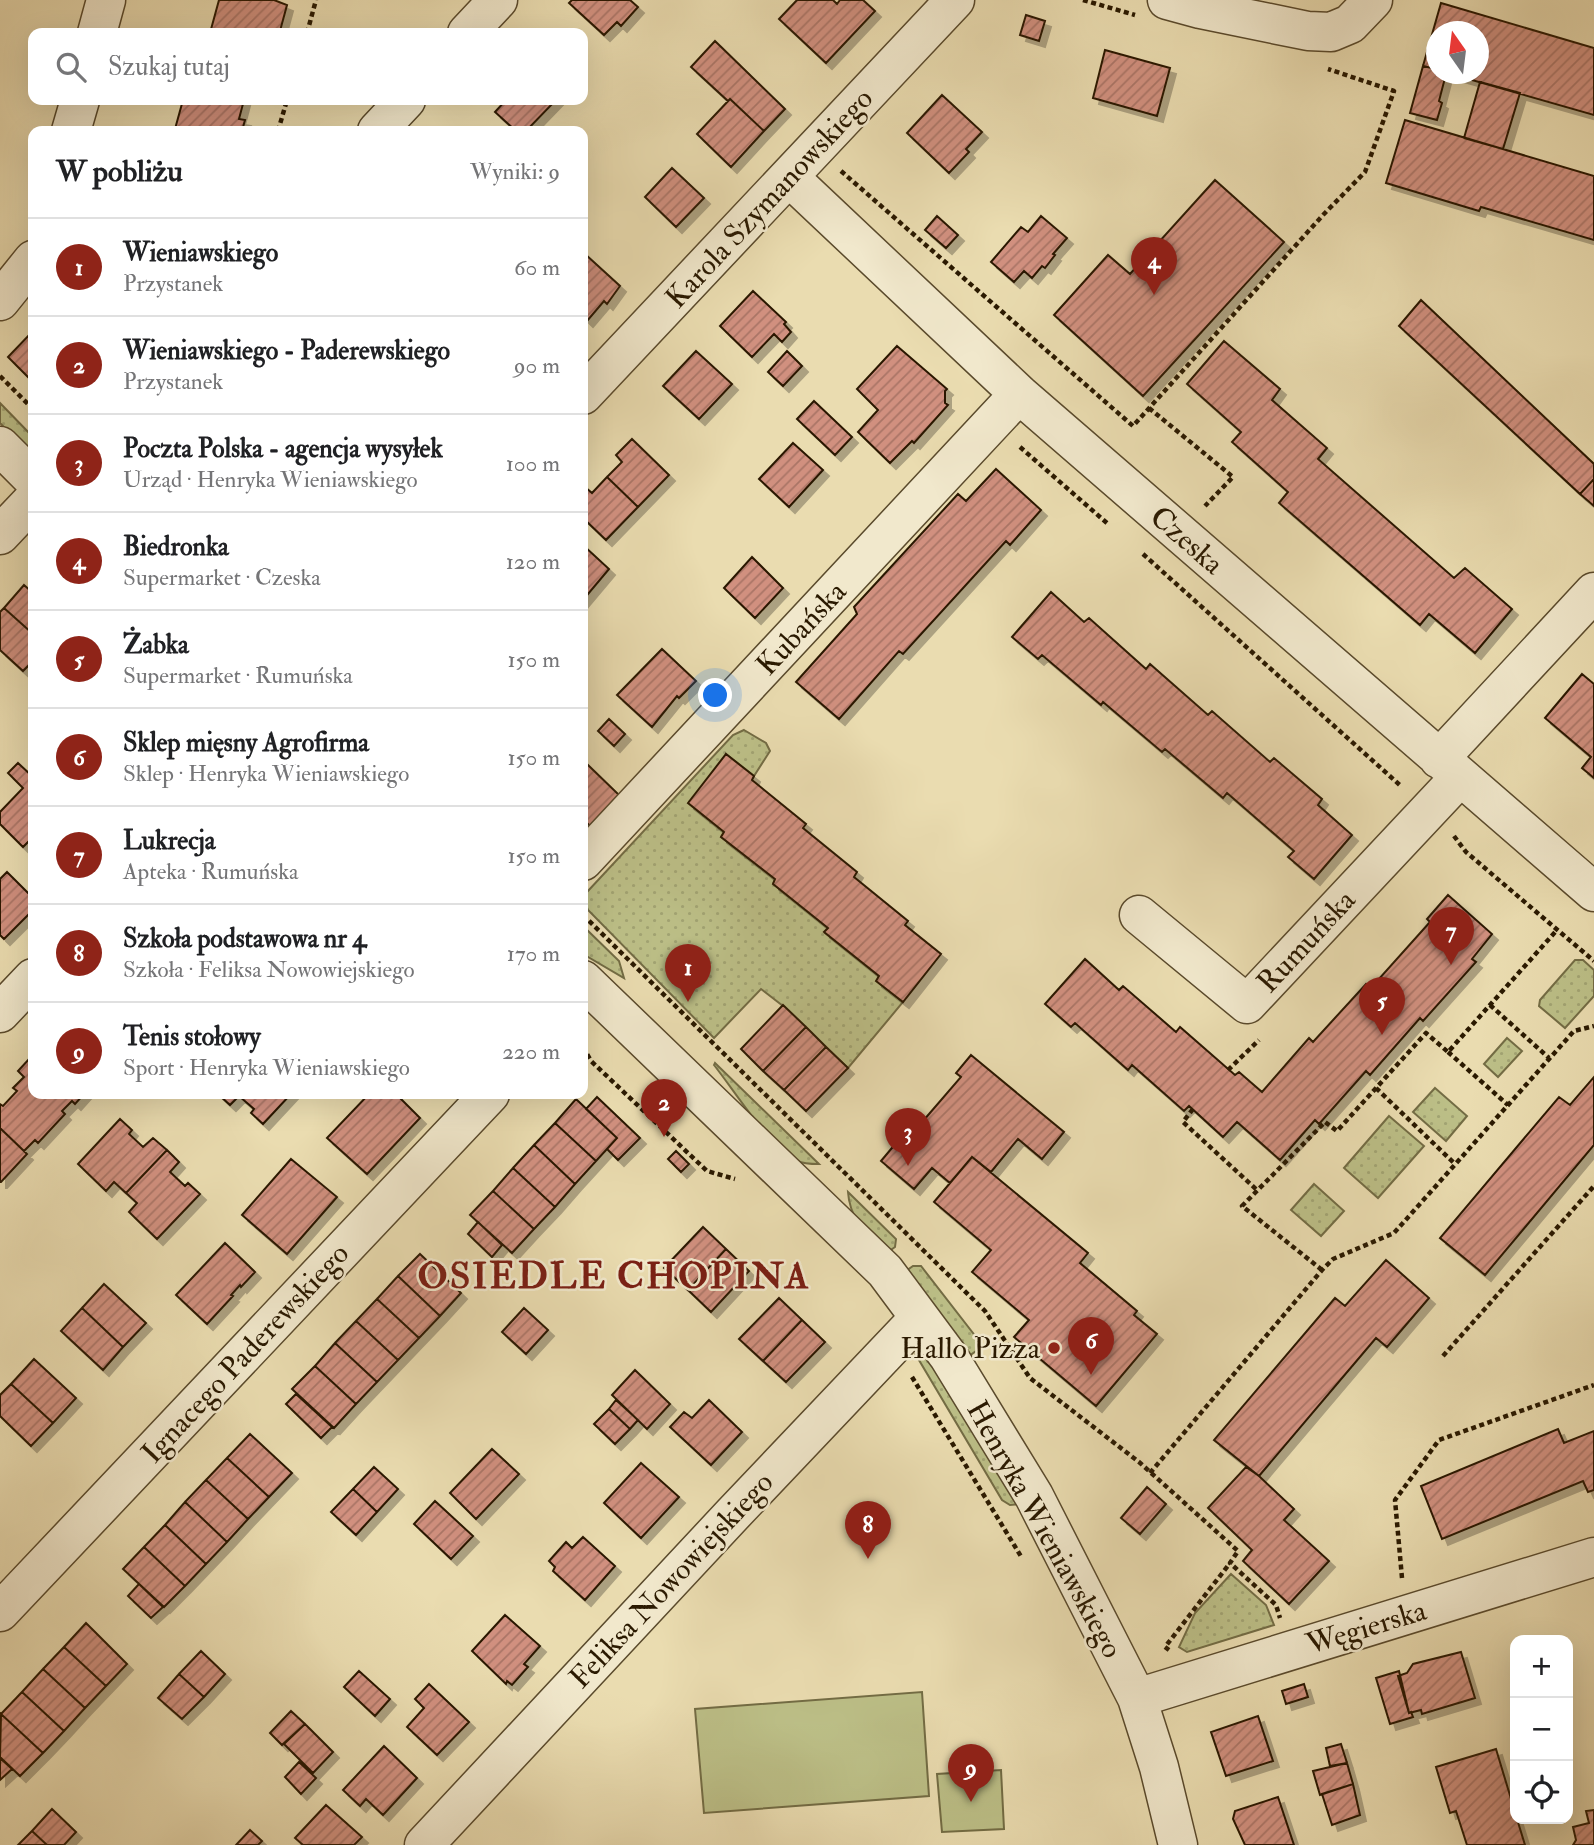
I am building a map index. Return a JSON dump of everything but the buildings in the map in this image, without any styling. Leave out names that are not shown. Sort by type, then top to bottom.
[{"type":"street","points":[[98,28],[106,0]]},
{"type":"street","points":[[472,28],[498,0]]},
{"type":"street","name":"Karola Szymanowskiego","points":[[588,390],[955,0]]},
{"type":"street","points":[[1167,0],[1295,28],[1331,32],[1350,24],[1373,0]]},
{"type":"street","points":[[72,126],[79,105]]},
{"type":"street","points":[[382,126],[401,105]]},
{"type":"street","name":"Czeska","points":[[776,191],[1019,394],[1594,892]]},
{"type":"street","points":[[0,301],[28,266]]},
{"type":"street","name":"Kubańska","points":[[588,856],[1019,394]]},
{"type":"street","points":[[0,446],[28,474]]},
{"type":"street","points":[[0,535],[28,505]]},
{"type":"street","name":"Rumuńska","points":[[1139,915],[1247,1004],[1449,768],[1594,592]]},
{"type":"street","points":[[0,1013],[28,983]]},
{"type":"street","name":"Henryka Wieniawskiego","points":[[588,991],[885,1271],[907,1330],[949,1357],[1034,1496],[1137,1698],[1159,1767],[1178,1845]]},
{"type":"street","name":"Ignacego Paderewskiego","points":[[0,1612],[485,1099]]},
{"type":"street","name":"Feliksa Nowowiejskiego","points":[[425,1845],[907,1330]]},
{"type":"street","name":"Węgierska","points":[[1137,1698],[1594,1557]]},
{"type":"path","points":[[308,28],[316,0]]},
{"type":"path","points":[[838,169],[1133,426],[1365,172],[1394,91],[1326,69]]},
{"type":"path","points":[[279,126],[286,105]]},
{"type":"path","points":[[0,376],[28,404]]},
{"type":"path","points":[[1149,408],[1233,477],[1205,506]]},
{"type":"path","points":[[588,920],[985,1311],[1030,1378],[1150,1472],[1238,1551],[1165,1647],[1174,1654]]},
{"type":"path","points":[[1448,1052],[1557,930]]},
{"type":"path","points":[[1490,1005],[1549,1058]]},
{"type":"path","points":[[1150,1472],[1322,1270],[1333,1259],[1394,1233],[1574,1031],[1594,1026]]},
{"type":"path","points":[[1322,1270],[1242,1206],[1325,1122],[1337,1131],[1426,1033],[1508,1105]]},
{"type":"path","points":[[588,1056],[708,1171],[745,1182]]},
{"type":"path","points":[[1376,1087],[1455,1164]]},
{"type":"path","points":[[1193,1109],[1183,1122],[1257,1190]]},
{"type":"path","points":[[1443,1356],[1594,1186]]},
{"type":"path","points":[[907,1330],[905,1367],[1026,1565]]},
{"type":"path","points":[[1402,1580],[1395,1500],[1439,1440],[1594,1385]]},
{"type":"path","points":[[1230,1563],[1276,1605],[1283,1628]]},
{"type":"green space","points":[[0,403],[28,432],[28,450],[25,449],[0,423]]},
{"type":"green space","points":[[744,730],[766,743],[770,751],[754,776],[726,754],[724,832],[721,837],[775,879],[773,884],[828,928],[825,933],[879,976],[877,981],[903,1002],[848,1068],[783,1006],[761,989],[714,1038],[588,910],[588,891],[733,735]]},
{"type":"green space","points":[[588,931],[619,961],[624,978],[588,957]]},
{"type":"green space","points":[[1575,960],[1583,960],[1594,970],[1594,996],[1565,1028],[1539,1006],[1540,1000]]},
{"type":"green space","points":[[1507,1038],[1522,1051],[1498,1077],[1484,1064]]},
{"type":"green space","points":[[715,1063],[819,1164],[797,1161],[775,1144],[742,1103]]},
{"type":"green space","points":[[1435,1088],[1467,1116],[1446,1141],[1413,1112]]},
{"type":"green space","points":[[1389,1116],[1424,1146],[1378,1198],[1344,1168]]},
{"type":"green space","points":[[1314,1184],[1344,1211],[1321,1236],[1291,1210]]},
{"type":"green space","points":[[848,1192],[896,1239],[895,1247],[888,1252],[861,1226],[852,1211]]},
{"type":"green space","points":[[913,1266],[921,1266],[983,1346],[969,1356],[906,1271]]},
{"type":"green space","points":[[916,1355],[927,1358],[935,1366],[1020,1504],[1010,1505],[1002,1500]]},
{"type":"green space","points":[[1231,1574],[1266,1605],[1274,1625],[1187,1652],[1179,1647],[1195,1613]]},
{"type":"green space","points":[[922,1692],[929,1796],[704,1813],[695,1709]]},
{"type":"green space","points":[[1001,1770],[1004,1829],[942,1832],[937,1774]]},
{"type":"place","name":"Biedronka","points":[[1154,295]]},
{"type":"place","name":"Lukrecja","points":[[1451,965]]},
{"type":"place","name":"Wieniawskiego","points":[[688,1002]]},
{"type":"place","name":"Żabka","points":[[1382,1035]]},
{"type":"place","name":"Wieniawskiego - Paderewskiego","points":[[664,1137]]},
{"type":"place","name":"Poczta Polska - agencja wysyłek","points":[[908,1166]]},
{"type":"place","name":"Hallo Pizza","points":[[1054,1348]]},
{"type":"place","name":"Sklep mięsny Agrofirma","points":[[1091,1375]]},
{"type":"place","name":"Szkoła podstawowa nr 4","points":[[868,1559]]},
{"type":"place","name":"Tenis stołowy","points":[[971,1802]]},
{"type":"district","name":"OSIEDLE CHOPINA","points":[[614,1275]]}]
